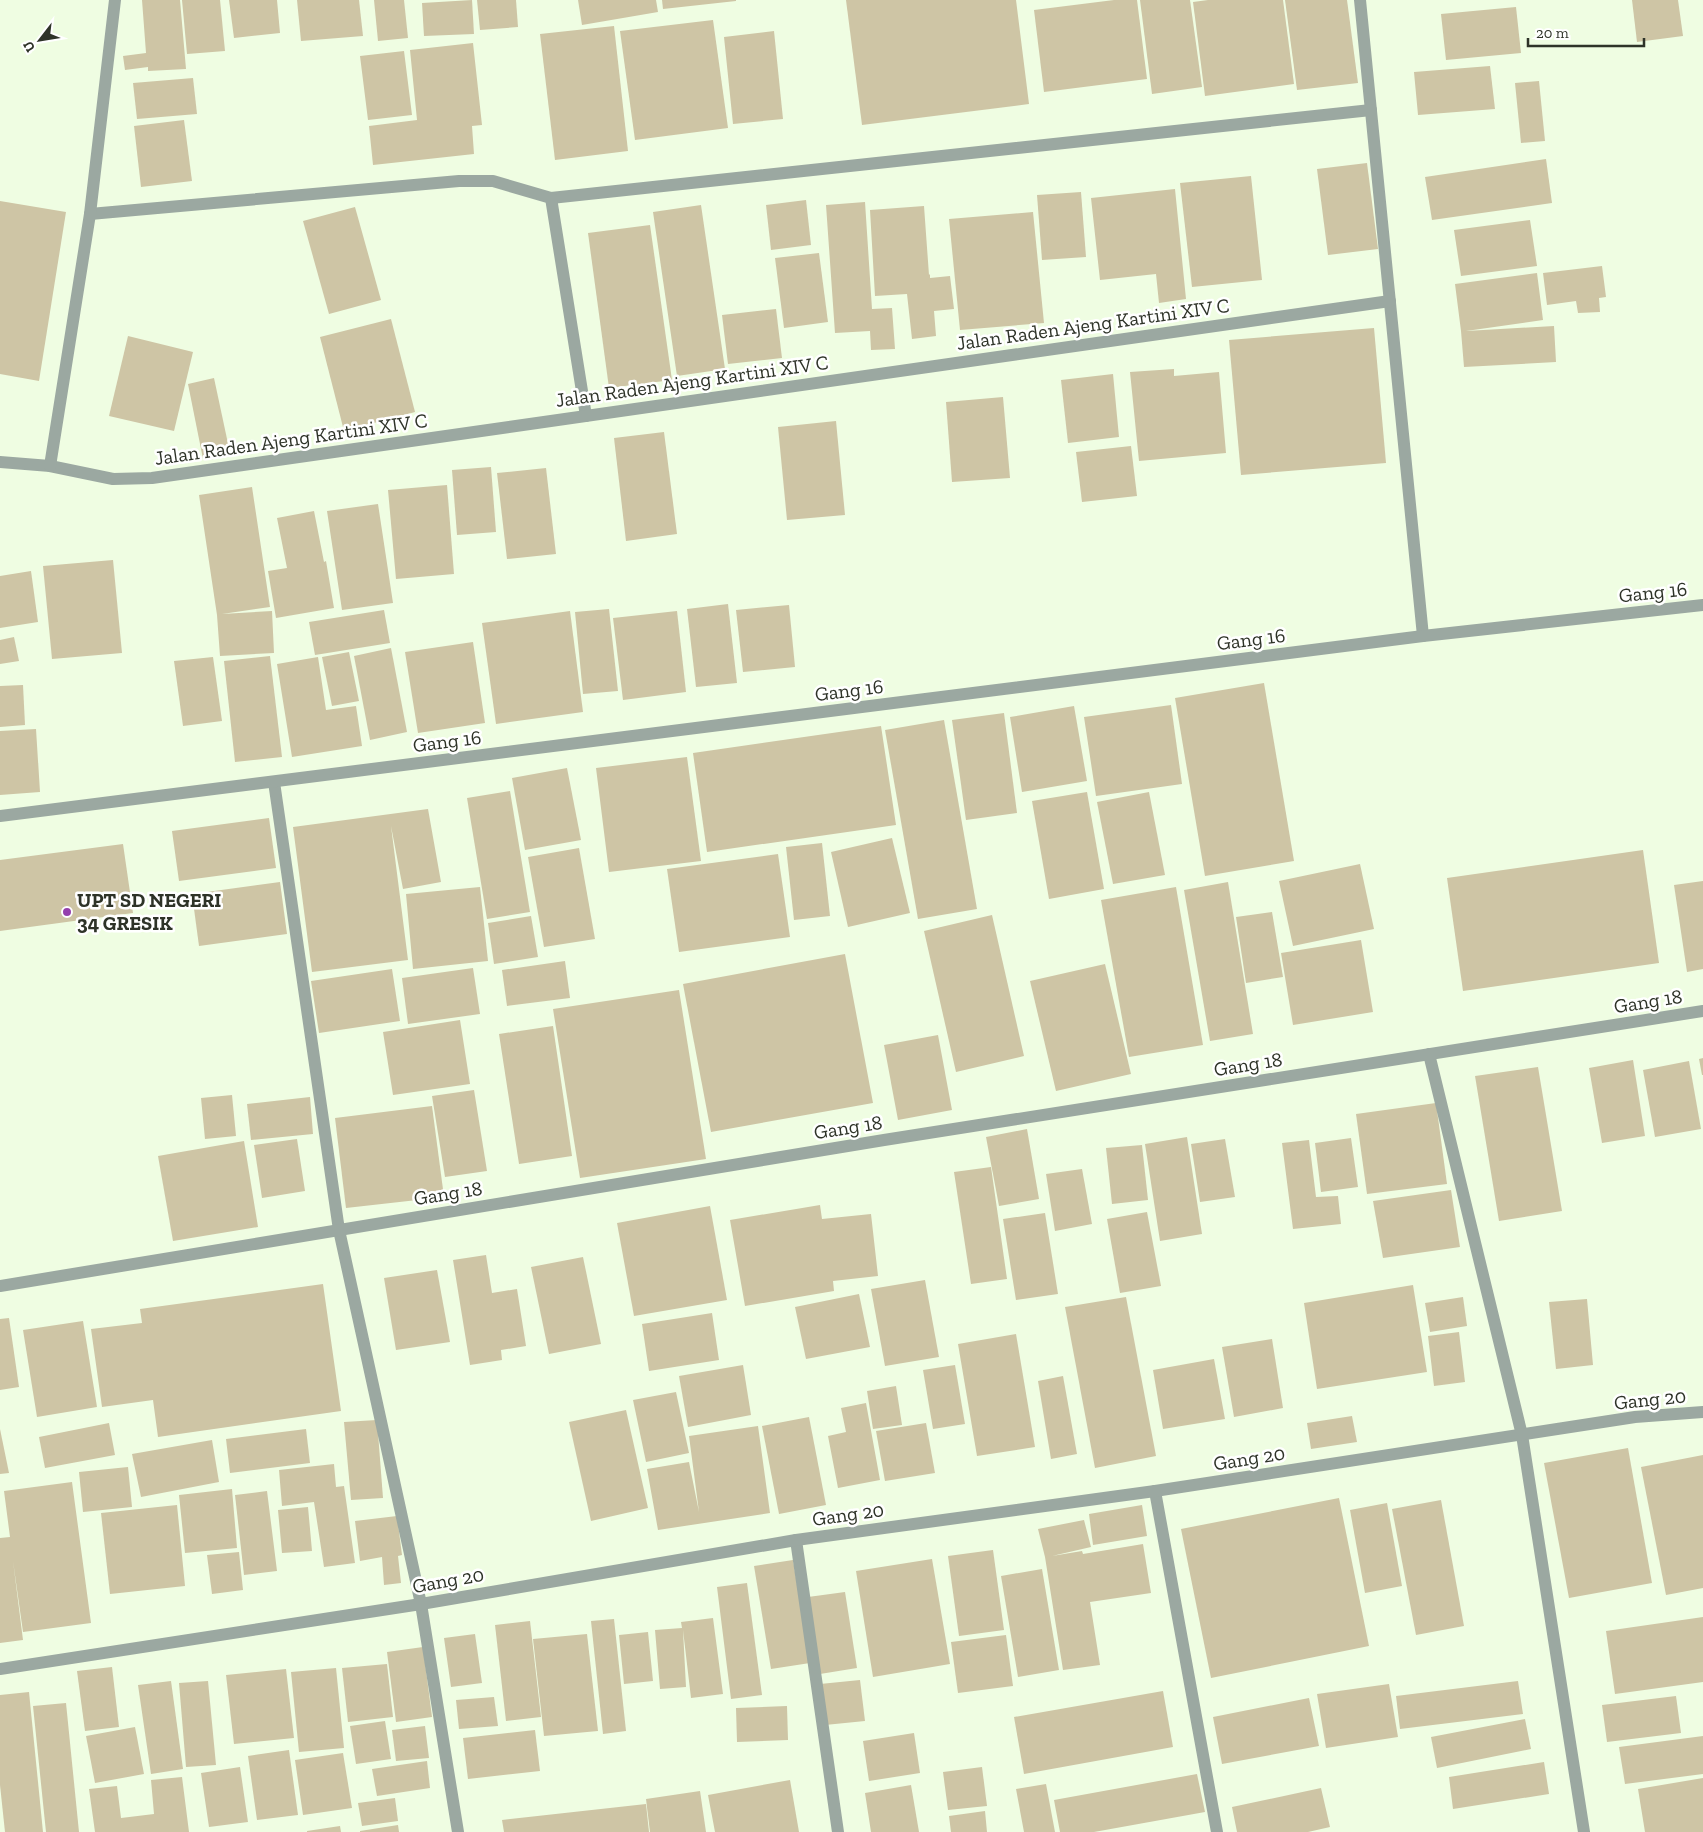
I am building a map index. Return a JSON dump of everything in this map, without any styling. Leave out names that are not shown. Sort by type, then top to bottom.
[{"type":"street","points":[[50,466],[90,214],[115,0]]},
{"type":"street","points":[[1360,0],[1423,636]]},
{"type":"street","points":[[90,214],[459,181],[493,181],[551,198],[1371,110]]},
{"type":"street","points":[[551,198],[586,416]]},
{"type":"street","name":"Jalan Raden Ajeng Kartini XIV C","points":[[0,462],[50,466],[113,479],[152,478],[1390,301]]},
{"type":"street","name":"Gang 16","points":[[0,816],[1423,636],[1703,605]]},
{"type":"street","points":[[274,782],[339,1230],[421,1604],[458,1832]]},
{"type":"street","name":"Gang 18","points":[[0,1286],[884,1140],[1703,1011]]},
{"type":"street","points":[[1429,1054],[1522,1435],[1584,1832]]},
{"type":"street","name":"Gang 20","points":[[0,1669],[421,1604],[796,1540],[1155,1491],[1635,1417],[1703,1412]]},
{"type":"street","points":[[1155,1491],[1217,1832]]},
{"type":"street","points":[[796,1540],[838,1832]]},
{"type":"building","points":[[142,0],[180,0],[186,69],[148,71],[148,67],[125,70],[123,56],[146,53]]},
{"type":"building","points":[[182,0],[220,0],[225,51],[187,54]]},
{"type":"building","points":[[229,0],[277,0],[280,33],[234,38]]},
{"type":"building","points":[[297,0],[359,0],[363,36],[301,41]]},
{"type":"building","points":[[374,0],[404,0],[408,38],[378,41]]},
{"type":"building","points":[[472,0],[474,34],[424,36],[422,3]]},
{"type":"building","points":[[477,0],[516,0],[518,27],[480,30]]},
{"type":"building","points":[[578,0],[656,0],[658,12],[582,25]]},
{"type":"building","points":[[662,0],[736,0],[736,1],[663,9]]},
{"type":"building","points":[[846,0],[1016,0],[1029,104],[862,125]]},
{"type":"building","points":[[1114,0],[1137,0],[1147,79],[1044,92],[1034,10]]},
{"type":"building","points":[[1140,0],[1190,0],[1202,87],[1152,94]]},
{"type":"building","points":[[1208,0],[1283,0],[1294,84],[1205,96],[1193,2]]},
{"type":"building","points":[[1285,0],[1347,0],[1358,83],[1297,90]]},
{"type":"building","points":[[1632,0],[1678,0],[1683,36],[1637,42]]},
{"type":"building","points":[[1516,7],[1521,53],[1446,60],[1441,14]]},
{"type":"building","points":[[713,20],[728,128],[635,140],[620,31]]},
{"type":"building","points":[[614,26],[628,151],[555,160],[540,34]]},
{"type":"building","points":[[774,31],[783,119],[733,124],[724,37]]},
{"type":"building","points":[[473,43],[482,125],[472,126],[474,154],[373,165],[369,126],[417,120],[410,50]]},
{"type":"building","points":[[404,51],[412,115],[368,120],[360,56]]},
{"type":"building","points":[[1490,66],[1495,109],[1418,115],[1414,72]]},
{"type":"building","points":[[193,78],[197,114],[137,119],[133,83]]},
{"type":"building","points":[[1539,81],[1545,141],[1521,143],[1515,83]]},
{"type":"building","points":[[184,120],[192,181],[141,187],[134,126]]},
{"type":"building","points":[[1546,159],[1552,203],[1432,220],[1425,177]]},
{"type":"building","points":[[1367,163],[1378,249],[1328,255],[1317,169]]},
{"type":"building","points":[[1251,176],[1262,280],[1192,287],[1180,183]]},
{"type":"building","points":[[1175,189],[1186,299],[1159,303],[1156,274],[1100,280],[1091,198]]},
{"type":"building","points":[[1081,192],[1086,257],[1042,260],[1037,195]]},
{"type":"building","points":[[806,200],[811,245],[771,250],[766,205]]},
{"type":"building","points":[[0,201],[66,212],[39,381],[0,374]]},
{"type":"building","points":[[865,202],[872,309],[892,308],[895,349],[871,350],[870,331],[835,333],[826,205]]},
{"type":"building","points":[[701,205],[725,369],[677,376],[653,212]]},
{"type":"building","points":[[924,206],[929,275],[930,278],[950,276],[954,309],[934,311],[936,336],[912,339],[907,294],[875,296],[870,210]]},
{"type":"building","points":[[355,207],[381,300],[329,314],[303,221]]},
{"type":"building","points":[[1033,212],[1044,323],[960,330],[949,219]]},
{"type":"building","points":[[1530,220],[1537,266],[1461,276],[1454,230]]},
{"type":"building","points":[[650,225],[672,380],[609,388],[588,233]]},
{"type":"building","points":[[819,253],[828,322],[784,328],[775,258]]},
{"type":"building","points":[[1602,266],[1606,297],[1599,298],[1600,312],[1578,313],[1576,301],[1547,305],[1543,273]]},
{"type":"building","points":[[1537,273],[1543,320],[1466,331],[1554,326],[1556,362],[1464,367],[1455,284]]},
{"type":"building","points":[[776,309],[782,358],[728,364],[722,315]]},
{"type":"building","points":[[391,319],[415,412],[344,431],[320,337]]},
{"type":"building","points":[[1374,328],[1386,463],[1241,475],[1229,340]]},
{"type":"building","points":[[128,336],[193,352],[174,431],[109,416]]},
{"type":"building","points":[[1174,369],[1174,376],[1219,372],[1226,453],[1139,461],[1130,372]]},
{"type":"building","points":[[1113,374],[1119,437],[1068,443],[1061,380]]},
{"type":"building","points":[[214,378],[230,453],[203,459],[188,384]]},
{"type":"building","points":[[1003,397],[1010,478],[952,482],[946,402]]},
{"type":"building","points":[[836,421],[845,515],[787,520],[778,427]]},
{"type":"building","points":[[664,432],[677,534],[626,541],[614,438]]},
{"type":"building","points":[[1131,446],[1137,496],[1082,502],[1076,452]]},
{"type":"building","points":[[491,467],[496,532],[457,535],[452,470]]},
{"type":"building","points":[[546,468],[556,554],[507,559],[497,473]]},
{"type":"building","points":[[447,485],[454,574],[396,579],[388,490]]},
{"type":"building","points":[[252,487],[270,607],[222,614],[272,611],[274,653],[220,656],[217,615],[199,495]]},
{"type":"building","points":[[378,504],[393,603],[342,610],[327,511]]},
{"type":"building","points":[[314,511],[324,562],[326,561],[334,608],[276,618],[268,571],[287,568],[277,518]]},
{"type":"building","points":[[113,560],[122,653],[52,659],[43,566]]},
{"type":"building","points":[[31,571],[38,622],[0,628],[0,576]]},
{"type":"building","points":[[728,604],[737,683],[696,687],[687,609]]},
{"type":"building","points":[[789,605],[795,667],[743,672],[736,610]]},
{"type":"building","points":[[609,609],[618,691],[583,694],[575,612]]},
{"type":"building","points":[[384,610],[390,643],[315,655],[309,622]]},
{"type":"building","points":[[570,611],[583,712],[496,724],[482,623]]},
{"type":"building","points":[[677,611],[686,692],[623,700],[613,618]]},
{"type":"building","points":[[14,637],[19,661],[0,664],[0,640]]},
{"type":"building","points":[[473,642],[485,723],[418,733],[405,652]]},
{"type":"building","points":[[391,648],[407,732],[370,740],[354,656]]},
{"type":"building","points":[[349,652],[359,701],[332,706],[322,657]]},
{"type":"building","points":[[270,656],[282,757],[235,762],[224,661]]},
{"type":"building","points":[[213,657],[222,721],[183,726],[174,661]]},
{"type":"building","points":[[318,657],[326,710],[356,706],[362,746],[292,757],[277,664]]},
{"type":"building","points":[[1264,683],[1294,861],[1205,876],[1175,698]]},
{"type":"building","points":[[23,685],[25,725],[0,727],[0,686]]},
{"type":"building","points":[[1171,705],[1182,784],[1096,796],[1084,717]]},
{"type":"building","points":[[1074,706],[1087,781],[1022,792],[1010,717]]},
{"type":"building","points":[[1004,713],[1017,813],[966,820],[952,720]]},
{"type":"building","points":[[944,720],[977,909],[918,919],[885,730]]},
{"type":"building","points":[[881,726],[896,825],[707,852],[693,753]]},
{"type":"building","points":[[36,729],[40,792],[0,795],[0,731]]},
{"type":"building","points":[[687,757],[701,861],[609,872],[596,768]]},
{"type":"building","points":[[567,768],[581,840],[525,850],[512,778]]},
{"type":"building","points":[[510,791],[530,912],[487,919],[467,798]]},
{"type":"building","points":[[1087,792],[1104,889],[1049,899],[1032,801]]},
{"type":"building","points":[[1149,792],[1165,875],[1113,884],[1097,802]]},
{"type":"building","points":[[428,809],[441,882],[403,889],[391,826],[408,960],[312,972],[293,827]]},
{"type":"building","points":[[269,818],[276,868],[179,881],[172,831]]},
{"type":"building","points":[[892,838],[910,913],[848,927],[831,852]]},
{"type":"building","points":[[822,843],[830,916],[794,920],[786,847]]},
{"type":"building","points":[[123,844],[133,913],[0,931],[0,860]]},
{"type":"building","points":[[579,848],[595,939],[544,947],[528,857]]},
{"type":"building","points":[[1643,850],[1659,963],[1463,991],[1447,878]]},
{"type":"building","points":[[778,854],[790,937],[679,952],[667,869]]},
{"type":"building","points":[[1360,864],[1374,929],[1293,946],[1279,881]]},
{"type":"building","points":[[1703,881],[1703,969],[1687,972],[1674,885]]},
{"type":"building","points":[[280,882],[287,934],[199,946],[192,894]]},
{"type":"building","points":[[1228,882],[1253,1034],[1210,1041],[1184,890]]},
{"type":"building","points":[[480,887],[488,961],[413,969],[406,894]]},
{"type":"building","points":[[1176,887],[1203,1045],[1129,1057],[1101,900]]},
{"type":"building","points":[[1272,912],[1283,977],[1246,983],[1236,917]]},
{"type":"building","points":[[992,915],[1024,1056],[956,1072],[924,931]]},
{"type":"building","points":[[531,916],[538,957],[494,964],[488,923]]},
{"type":"building","points":[[1361,940],[1373,1012],[1293,1025],[1281,953]]},
{"type":"building","points":[[845,954],[873,1103],[711,1132],[683,984]]},
{"type":"building","points":[[565,961],[570,998],[507,1006],[502,970]]},
{"type":"building","points":[[1105,964],[1131,1074],[1056,1091],[1030,981]]},
{"type":"building","points":[[473,968],[480,1014],[408,1024],[402,978]]},
{"type":"building","points":[[392,969],[400,1021],[319,1033],[311,981]]},
{"type":"building","points":[[679,990],[706,1159],[580,1178],[553,1009]]},
{"type":"building","points":[[460,1020],[470,1084],[393,1095],[383,1032]]},
{"type":"building","points":[[553,1026],[572,1156],[519,1164],[499,1034]]},
{"type":"building","points":[[938,1035],[952,1110],[898,1120],[884,1045]]},
{"type":"building","points":[[1703,1058],[1703,1075],[1702,1075],[1699,1059]]},
{"type":"building","points":[[1633,1060],[1645,1136],[1602,1143],[1589,1068]]},
{"type":"building","points":[[1689,1061],[1701,1129],[1655,1137],[1643,1070]]},
{"type":"building","points":[[1538,1067],[1562,1211],[1499,1221],[1475,1076]]},
{"type":"building","points":[[474,1090],[487,1171],[445,1177],[432,1096]]},
{"type":"building","points":[[232,1095],[236,1136],[205,1139],[201,1098]]},
{"type":"building","points":[[310,1097],[313,1134],[251,1140],[247,1104]]},
{"type":"building","points":[[1436,1103],[1447,1184],[1367,1194],[1356,1114]]},
{"type":"building","points":[[432,1106],[444,1197],[346,1208],[335,1118]]},
{"type":"building","points":[[1027,1129],[1039,1199],[999,1206],[986,1137]]},
{"type":"building","points":[[1187,1137],[1202,1234],[1160,1241],[1145,1144]]},
{"type":"building","points":[[1351,1138],[1358,1187],[1321,1192],[1315,1143]]},
{"type":"building","points":[[297,1139],[305,1191],[262,1198],[254,1145]]},
{"type":"building","points":[[1225,1139],[1235,1197],[1200,1202],[1191,1144]]},
{"type":"building","points":[[1309,1140],[1316,1197],[1338,1196],[1341,1224],[1293,1229],[1282,1143]]},
{"type":"building","points":[[244,1141],[258,1227],[173,1241],[158,1156]]},
{"type":"building","points":[[1142,1145],[1148,1200],[1112,1204],[1106,1148]]},
{"type":"building","points":[[991,1167],[1007,1279],[971,1284],[954,1172]]},
{"type":"building","points":[[1082,1169],[1092,1224],[1055,1231],[1046,1174]]},
{"type":"building","points":[[1451,1190],[1460,1247],[1383,1258],[1373,1201]]},
{"type":"building","points":[[820,1205],[822,1219],[871,1214],[878,1276],[833,1281],[834,1291],[745,1306],[730,1220]]},
{"type":"building","points":[[710,1206],[727,1300],[634,1316],[617,1223]]},
{"type":"building","points":[[1147,1212],[1161,1286],[1120,1293],[1107,1219]]},
{"type":"building","points":[[1045,1213],[1058,1294],[1016,1300],[1003,1219]]},
{"type":"building","points":[[486,1255],[492,1293],[517,1289],[526,1346],[501,1350],[502,1360],[470,1365],[453,1260]]},
{"type":"building","points":[[583,1257],[601,1344],[549,1354],[531,1267]]},
{"type":"building","points":[[437,1270],[450,1342],[396,1350],[384,1278]]},
{"type":"building","points":[[925,1280],[939,1357],[885,1366],[871,1289]]},
{"type":"building","points":[[323,1284],[341,1411],[158,1437],[153,1400],[102,1407],[91,1329],[142,1323],[140,1309]]},
{"type":"building","points":[[1413,1285],[1427,1372],[1317,1389],[1304,1303]]},
{"type":"building","points":[[859,1294],[870,1347],[806,1359],[795,1307]]},
{"type":"building","points":[[1126,1297],[1156,1456],[1095,1468],[1065,1307]]},
{"type":"building","points":[[1463,1297],[1467,1326],[1430,1332],[1425,1303]]},
{"type":"building","points":[[1587,1299],[1593,1365],[1556,1369],[1549,1302]]},
{"type":"building","points":[[712,1313],[719,1360],[649,1371],[642,1324]]},
{"type":"building","points":[[9,1318],[19,1387],[0,1390],[0,1319]]},
{"type":"building","points":[[83,1321],[97,1407],[37,1417],[23,1330]]},
{"type":"building","points":[[1459,1332],[1465,1382],[1434,1386],[1428,1336]]},
{"type":"building","points":[[1016,1334],[1035,1447],[977,1456],[958,1344]]},
{"type":"building","points":[[1272,1339],[1283,1408],[1234,1417],[1222,1347]]},
{"type":"building","points":[[1214,1359],[1225,1419],[1163,1429],[1153,1370]]},
{"type":"building","points":[[743,1365],[751,1415],[688,1427],[679,1376]]},
{"type":"building","points":[[955,1365],[965,1424],[933,1429],[923,1370]]},
{"type":"building","points":[[1063,1376],[1077,1454],[1051,1459],[1038,1381]]},
{"type":"building","points":[[896,1386],[902,1425],[873,1429],[867,1391]]},
{"type":"building","points":[[676,1392],[689,1453],[646,1462],[633,1400]]},
{"type":"building","points":[[866,1403],[880,1480],[838,1488],[828,1436],[846,1432],[841,1408]]},
{"type":"building","points":[[626,1410],[648,1508],[591,1521],[569,1422]]},
{"type":"building","points":[[1352,1416],[1357,1442],[1311,1449],[1307,1423]]},
{"type":"building","points":[[809,1417],[826,1505],[779,1514],[762,1426]]},
{"type":"building","points":[[377,1420],[383,1498],[351,1500],[344,1422]]},
{"type":"building","points":[[109,1423],[115,1455],[45,1468],[39,1437]]},
{"type":"building","points":[[926,1423],[935,1473],[885,1481],[876,1431]]},
{"type":"building","points":[[758,1426],[770,1513],[658,1530],[647,1469],[689,1462],[699,1512],[689,1436]]},
{"type":"building","points":[[0,1429],[9,1473],[0,1474]]},
{"type":"building","points":[[306,1429],[310,1463],[230,1473],[226,1439]]},
{"type":"building","points":[[212,1440],[219,1482],[141,1497],[132,1454]]},
{"type":"building","points":[[1628,1448],[1652,1583],[1569,1598],[1544,1463]]},
{"type":"building","points":[[1703,1455],[1703,1588],[1666,1595],[1641,1467]]},
{"type":"building","points":[[334,1464],[336,1487],[344,1486],[355,1563],[324,1567],[314,1502],[282,1506],[279,1470]]},
{"type":"building","points":[[128,1467],[132,1507],[83,1512],[79,1472]]},
{"type":"building","points":[[72,1482],[91,1623],[23,1632],[13,1561],[23,1640],[0,1643],[0,1538],[10,1537],[4,1491]]},
{"type":"building","points":[[232,1489],[237,1548],[185,1553],[179,1495]]},
{"type":"building","points":[[267,1491],[277,1571],[244,1575],[235,1495]]},
{"type":"building","points":[[1339,1498],[1369,1646],[1211,1678],[1181,1529]]},
{"type":"building","points":[[1441,1500],[1464,1626],[1416,1635],[1392,1509]]},
{"type":"building","points":[[1387,1503],[1402,1586],[1365,1593],[1350,1510]]},
{"type":"building","points":[[177,1505],[185,1586],[110,1594],[101,1513]]},
{"type":"building","points":[[1142,1505],[1147,1536],[1093,1545],[1089,1514]]},
{"type":"building","points":[[308,1507],[312,1551],[282,1553],[278,1510]]},
{"type":"building","points":[[397,1516],[402,1555],[398,1556],[401,1583],[384,1585],[382,1557],[360,1561],[355,1521]]},
{"type":"building","points":[[1084,1520],[1091,1547],[1052,1556],[1082,1551],[1083,1554],[1143,1544],[1151,1593],[1090,1602],[1100,1665],[1063,1670],[1045,1557],[1038,1529]]},
{"type":"building","points":[[993,1550],[1004,1630],[959,1636],[948,1556]]},
{"type":"building","points":[[239,1552],[243,1590],[212,1594],[207,1555]]},
{"type":"building","points":[[932,1559],[950,1664],[873,1677],[856,1571]]},
{"type":"building","points":[[793,1560],[810,1663],[771,1669],[754,1566]]},
{"type":"building","points":[[1042,1569],[1059,1670],[1018,1677],[1001,1576]]},
{"type":"building","points":[[747,1583],[762,1695],[731,1699],[717,1587]]},
{"type":"building","points":[[845,1592],[857,1668],[820,1674],[808,1597]]},
{"type":"building","points":[[1703,1617],[1703,1682],[1615,1694],[1606,1631]]},
{"type":"building","points":[[713,1618],[723,1694],[691,1698],[683,1630],[686,1687],[660,1689],[655,1630],[682,1628],[681,1622]]},
{"type":"building","points":[[614,1619],[626,1731],[603,1734],[591,1621]]},
{"type":"building","points":[[530,1621],[541,1717],[506,1721],[495,1625]]},
{"type":"building","points":[[648,1632],[653,1681],[624,1684],[619,1635]]},
{"type":"building","points":[[475,1634],[482,1683],[451,1687],[444,1638]]},
{"type":"building","points":[[587,1634],[598,1731],[544,1736],[533,1639]]},
{"type":"building","points":[[1006,1635],[1013,1686],[958,1693],[951,1642]]},
{"type":"building","points":[[423,1647],[432,1717],[396,1722],[387,1652]]},
{"type":"building","points":[[387,1664],[393,1717],[348,1722],[342,1668]]},
{"type":"building","points":[[112,1667],[119,1727],[85,1731],[77,1671]]},
{"type":"building","points":[[336,1668],[344,1748],[299,1752],[291,1672]]},
{"type":"building","points":[[286,1669],[294,1738],[234,1744],[226,1675]]},
{"type":"building","points":[[860,1680],[865,1721],[825,1725],[820,1684]]},
{"type":"building","points":[[171,1681],[183,1769],[151,1774],[138,1685]]},
{"type":"building","points":[[208,1681],[216,1765],[186,1767],[179,1683]]},
{"type":"building","points":[[1518,1681],[1523,1714],[1400,1729],[1396,1696]]},
{"type":"building","points":[[1389,1684],[1398,1737],[1326,1748],[1317,1694]]},
{"type":"building","points":[[1163,1691],[1173,1747],[1024,1774],[1014,1717]]},
{"type":"building","points":[[29,1692],[43,1832],[5,1832],[0,1785],[0,1695]]},
{"type":"building","points":[[1676,1696],[1681,1733],[1607,1742],[1602,1705]]},
{"type":"building","points":[[494,1697],[498,1726],[459,1729],[456,1700]]},
{"type":"building","points":[[1309,1698],[1319,1746],[1222,1764],[1213,1717]]},
{"type":"building","points":[[66,1703],[79,1832],[46,1832],[33,1706]]},
{"type":"building","points":[[787,1706],[788,1740],[737,1742],[736,1708]]},
{"type":"building","points":[[1525,1719],[1531,1749],[1437,1768],[1431,1737]]},
{"type":"building","points":[[385,1721],[391,1759],[356,1764],[350,1726]]},
{"type":"building","points":[[425,1726],[429,1758],[396,1761],[392,1730]]},
{"type":"building","points":[[135,1727],[144,1774],[95,1783],[86,1736]]},
{"type":"building","points":[[535,1730],[540,1771],[468,1779],[463,1738]]},
{"type":"building","points":[[914,1733],[920,1773],[869,1781],[863,1741]]},
{"type":"building","points":[[1703,1736],[1703,1774],[1625,1784],[1619,1747]]},
{"type":"building","points":[[289,1750],[298,1815],[257,1820],[248,1756]]},
{"type":"building","points":[[343,1753],[352,1808],[303,1815],[295,1760]]},
{"type":"building","points":[[427,1761],[430,1788],[377,1796],[372,1769]]},
{"type":"building","points":[[1544,1762],[1549,1794],[1453,1809],[1449,1777]]},
{"type":"building","points":[[240,1767],[248,1822],[209,1827],[201,1773]]},
{"type":"building","points":[[982,1767],[987,1806],[948,1810],[943,1772]]},
{"type":"building","points":[[1197,1774],[1205,1812],[1094,1832],[1060,1832],[1054,1800]]},
{"type":"building","points":[[182,1777],[189,1832],[95,1832],[89,1789],[117,1786],[121,1818],[154,1814],[151,1780]]},
{"type":"building","points":[[1703,1778],[1703,1832],[1645,1832],[1638,1789]]},
{"type":"building","points":[[790,1780],[799,1832],[715,1832],[708,1795]]},
{"type":"building","points":[[1046,1784],[1055,1832],[1024,1832],[1016,1789]]},
{"type":"building","points":[[911,1785],[919,1832],[871,1832],[865,1793]]},
{"type":"building","points":[[1321,1788],[1330,1827],[1308,1832],[1237,1832],[1232,1807]]},
{"type":"building","points":[[700,1791],[706,1832],[650,1832],[646,1799]]},
{"type":"building","points":[[395,1798],[398,1821],[362,1826],[358,1803]]},
{"type":"building","points":[[646,1804],[649,1832],[504,1832],[502,1820]]},
{"type":"building","points":[[985,1811],[987,1832],[951,1832],[949,1816]]},
{"type":"building","points":[[398,1825],[399,1832],[360,1832],[360,1831]]},
{"type":"building","points":[[340,1826],[341,1832],[307,1832],[307,1831]]},
{"type":"place","name":"UPT SD NEGERI 34 GRESIK","points":[[67,912]]}]
